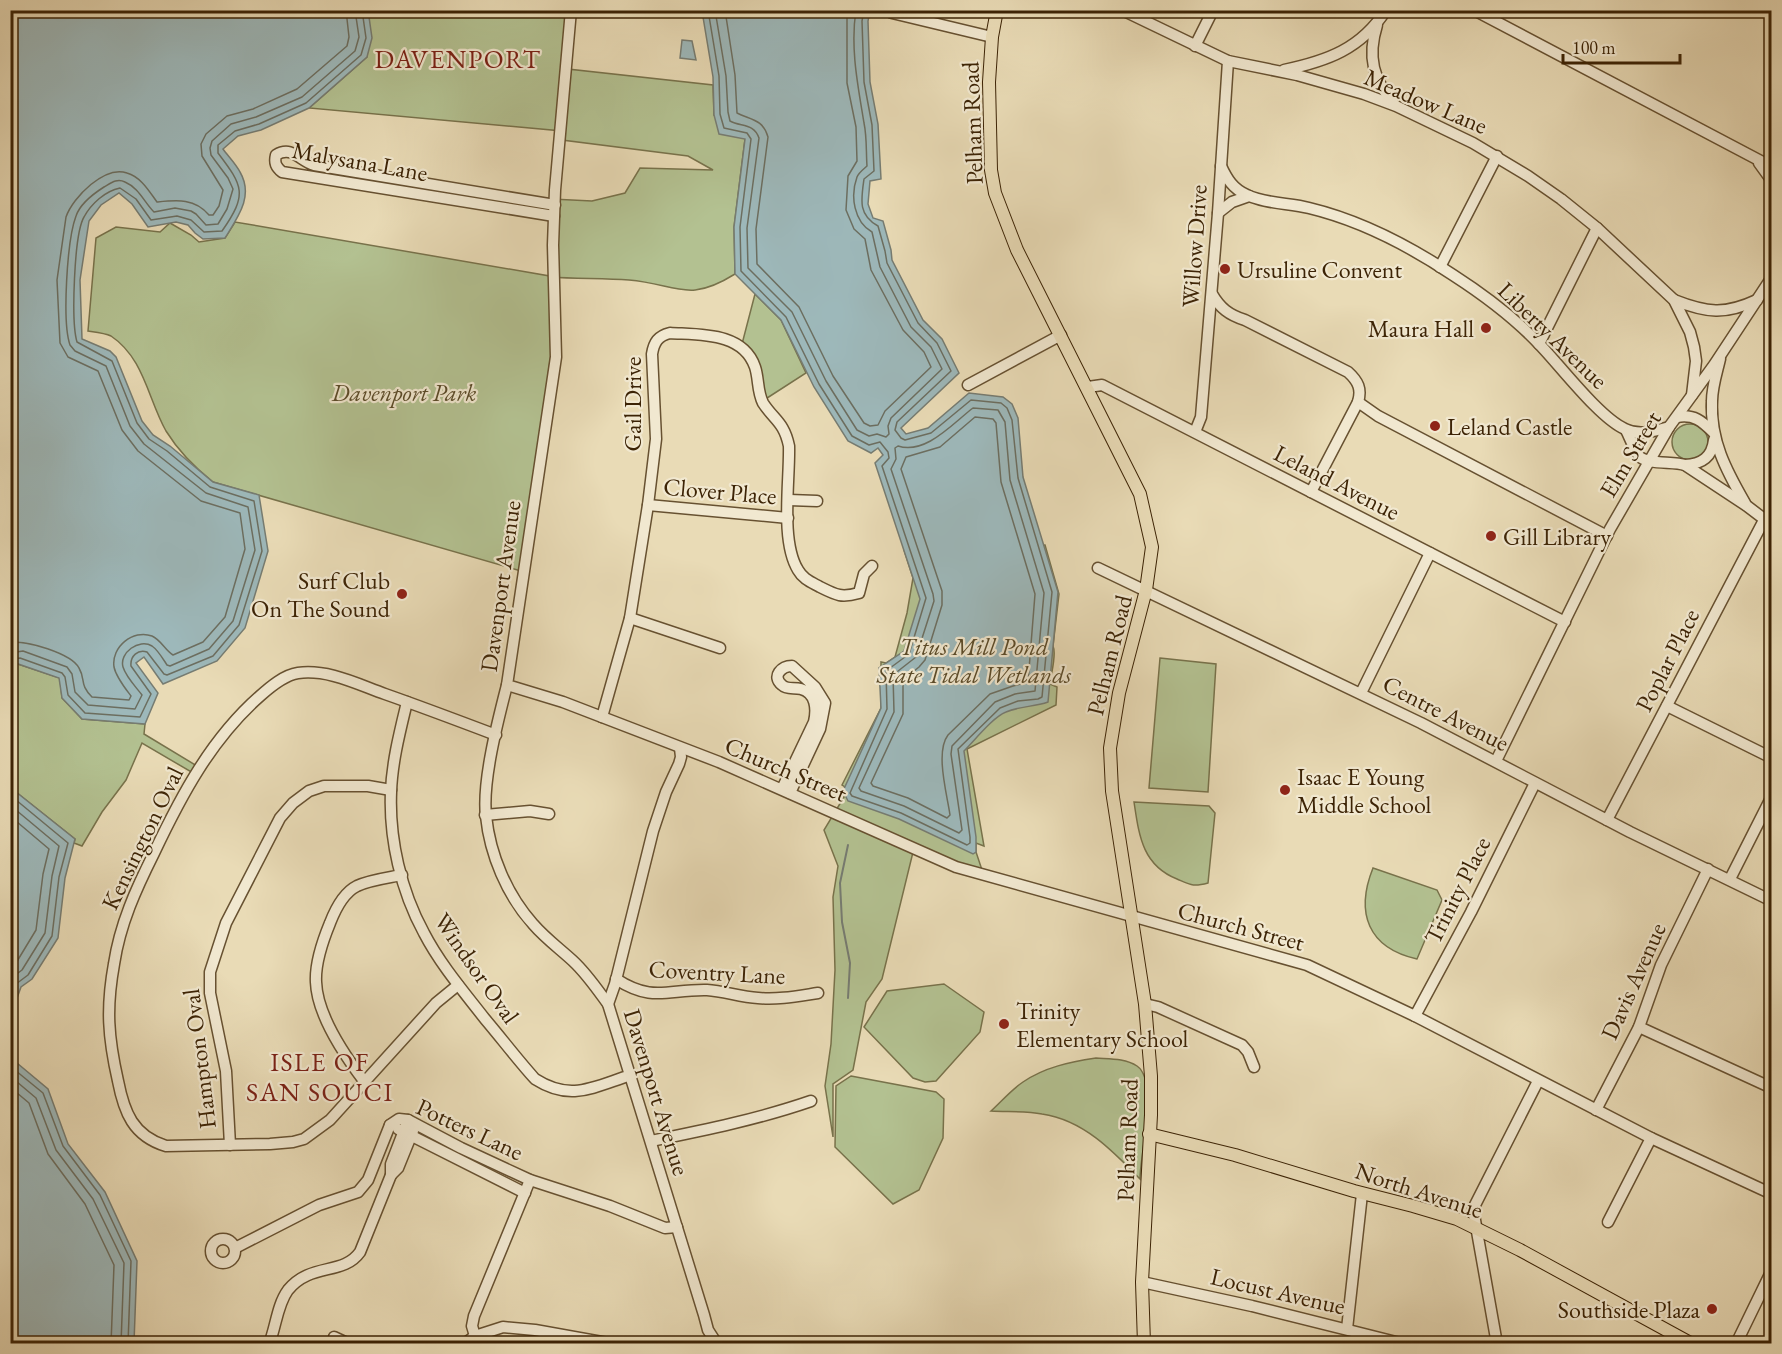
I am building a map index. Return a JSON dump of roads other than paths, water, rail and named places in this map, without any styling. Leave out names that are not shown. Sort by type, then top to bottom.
[{"type":"main road","name":"Pelham Road","points":[[997,10],[992,38],[989,91],[991,170],[995,193],[1017,250],[1129,468],[1146,512],[1152,547],[1146,590],[1119,693],[1110,748],[1112,792],[1145,1004],[1151,1076],[1142,1282],[1144,1344]]},
{"type":"main road","name":"North Avenue","points":[[1149,1134],[1234,1155],[1362,1194],[1457,1219],[1692,1344]]},
{"type":"street","name":"Davenport Avenue","points":[[571,10],[554,210],[556,357],[507,685],[563,702],[680,748],[679,764],[666,792],[653,831],[608,1004],[708,1330],[717,1344]]},
{"type":"street","name":"Meadow Lane","points":[[1122,10],[1228,61],[1280,71],[1364,94],[1396,106],[1497,156],[1561,199],[1597,228],[1674,300],[1690,332],[1694,347],[1696,361],[1692,395]]},
{"type":"street","points":[[1195,46],[1212,10]]},
{"type":"street","points":[[1386,10],[1377,25],[1372,42],[1374,66],[1380,87],[1396,106]]},
{"type":"street","points":[[1474,10],[1772,167]]},
{"type":"street","points":[[892,13],[992,38]]},
{"type":"street","points":[[1280,71],[1328,59],[1355,43],[1377,25]]},
{"type":"street","name":"Willow Drive","points":[[1195,432],[1201,417],[1212,294],[1228,61]]},
{"type":"street","name":"Malysana Lane","points":[[282,151],[288,151],[293,152],[306,163],[314,165],[554,210],[282,172],[277,168],[274,160],[276,155],[282,151]]},
{"type":"street","points":[[1440,267],[1497,156]]},
{"type":"street","points":[[1757,160],[1772,181]]},
{"type":"street","points":[[1221,166],[1232,185],[1249,196]]},
{"type":"street","points":[[1218,213],[1232,202],[1249,196]]},
{"type":"street","name":"Liberty Avenue","points":[[1249,196],[1311,208],[1341,219],[1385,236],[1440,267],[1511,318],[1539,344],[1604,414],[1626,430],[1640,456],[1649,462]]},
{"type":"street","points":[[1539,344],[1597,228]]},
{"type":"street","name":"Elm Street","points":[[1496,761],[1607,536],[1649,462],[1669,427],[1772,277]]},
{"type":"street","points":[[1212,294],[1217,304],[1232,316],[1245,320],[1348,372],[1356,379],[1360,388],[1358,402],[1311,492]]},
{"type":"street","name":"Meadow Lane","points":[[1674,300],[1705,311],[1743,307],[1758,300]]},
{"type":"street","points":[[1209,327],[1216,321],[1232,316]]},
{"type":"street","name":"Gail Drive","points":[[602,717],[630,618],[648,505],[656,439],[652,354],[657,339],[670,333],[724,338],[732,341],[747,353],[754,363],[759,394],[787,434],[789,446],[788,519],[791,556],[798,572],[807,580],[846,597],[859,593],[864,573],[872,566]]},
{"type":"street","points":[[968,385],[1061,335]]},
{"type":"street","points":[[1649,462],[1694,465],[1709,457],[1713,450],[1712,400],[1720,355]]},
{"type":"street","name":"Leland Avenue","points":[[1088,387],[1102,385],[1565,622]]},
{"type":"street","points":[[1358,402],[1378,416],[1607,536]]},
{"type":"street","points":[[1677,417],[1687,415],[1699,419],[1714,437],[1729,476],[1747,506]]},
{"type":"street","points":[[1626,430],[1643,432],[1669,427]]},
{"type":"street","points":[[1685,465],[1747,506],[1768,523]]},
{"type":"street","name":"Clover Place","points":[[789,500],[817,501]]},
{"type":"street","name":"Clover Place","points":[[648,505],[788,519]]},
{"type":"street","name":"Poplar Place","points":[[1607,820],[1768,523]]},
{"type":"street","points":[[1361,693],[1430,553]]},
{"type":"street","name":"Centre Avenue","points":[[1098,568],[1361,693],[1607,820],[1772,901]]},
{"type":"street","points":[[630,618],[720,648]]},
{"type":"street","points":[[792,666],[815,687],[825,703],[820,729],[786,791],[814,722],[816,711],[810,694],[801,689],[787,687],[778,679],[781,669],[792,666]]},
{"type":"street","name":"Kensington Oval","points":[[458,985],[436,1003],[330,1120],[304,1139],[281,1143],[166,1146],[153,1142],[142,1134],[130,1120],[122,1101],[108,1033],[109,998],[114,963],[127,912],[163,834],[194,775],[216,743],[243,711],[269,688],[286,677],[296,673],[327,673],[496,735]]},
{"type":"street","points":[[507,685],[488,772],[485,815],[495,857],[517,904],[533,924],[591,980],[608,1004]]},
{"type":"street","name":"Windsor Oval","points":[[407,702],[397,743],[391,790],[391,822],[402,875],[414,913],[425,935],[458,985],[535,1079],[546,1086],[573,1092],[631,1075]]},
{"type":"street","points":[[1668,706],[1772,758]]},
{"type":"street","name":"Church Street","points":[[680,748],[786,791],[956,867],[1307,965],[1415,1016],[1651,1138],[1770,1189]]},
{"type":"street","name":"Trinity Place","points":[[1415,1016],[1471,912],[1535,783]]},
{"type":"street","name":"Hampton Oval","points":[[230,1145],[226,1071],[210,993],[210,972],[226,923],[280,818],[293,803],[309,791],[324,786],[368,786],[391,790]]},
{"type":"street","points":[[1730,879],[1772,796]]},
{"type":"street","points":[[485,815],[530,811],[549,814]]},
{"type":"street","name":"Davis Avenue","points":[[1596,1110],[1639,1027],[1661,965],[1708,869]]},
{"type":"street","points":[[364,1081],[348,1060],[320,1001],[315,981],[322,942],[347,893],[357,886],[402,875]]},
{"type":"street","name":"Coventry Lane","points":[[616,979],[641,991],[658,995],[705,990],[760,998],[818,993]]},
{"type":"street","points":[[1145,1004],[1158,1007],[1242,1045],[1248,1052],[1254,1067]]},
{"type":"street","points":[[1639,1027],[1772,1088]]},
{"type":"street","points":[[1497,1344],[1473,1209],[1538,1081]]},
{"type":"street","points":[[651,1141],[719,1128],[780,1112],[811,1101]]},
{"type":"street","name":"Potters Lane","points":[[235,1248],[319,1204],[358,1192],[368,1180],[390,1125],[399,1119],[410,1128],[525,1193]]},
{"type":"street","points":[[269,1344],[283,1297],[289,1289],[311,1272],[348,1264],[360,1252],[391,1175],[391,1164],[410,1128]]},
{"type":"street","name":"Potters Lane","points":[[410,1128],[461,1148],[530,1180],[610,1206],[665,1228],[677,1227]]},
{"type":"street","points":[[1608,1222],[1651,1138]]},
{"type":"street","points":[[475,1336],[472,1326],[474,1316],[530,1180]]},
{"type":"street","points":[[1347,1329],[1362,1194]]},
{"type":"street","points":[[1736,1344],[1772,1270]]},
{"type":"street","name":"Locust Avenue","points":[[1142,1282],[1347,1329],[1362,1339],[1404,1344]]},
{"type":"street","points":[[464,1344],[475,1336],[503,1327],[613,1344]]},
{"type":"street","points":[[334,1337],[349,1344]]},
{"type":"water","points":[[11,10],[368,10],[372,38],[367,57],[309,108],[261,130],[238,136],[223,149],[240,172],[245,189],[243,206],[225,238],[203,239],[188,225],[176,222],[148,227],[132,204],[119,193],[101,205],[89,221],[80,280],[82,339],[110,351],[116,357],[142,421],[153,435],[170,446],[213,482],[259,495],[268,551],[245,628],[217,661],[163,684],[144,657],[136,663],[158,693],[145,724],[82,719],[62,698],[59,678],[18,664],[11,673]]},
{"type":"water","points":[[702,11],[870,11],[868,21],[870,82],[878,124],[881,179],[870,181],[868,204],[873,218],[883,221],[892,260],[923,320],[942,339],[959,373],[901,428],[906,434],[928,428],[969,393],[1003,397],[1012,404],[1018,418],[1023,477],[1058,592],[1048,702],[1006,712],[990,724],[964,751],[976,837],[976,852],[973,854],[899,819],[848,801],[843,791],[881,708],[879,668],[904,651],[920,599],[875,463],[883,455],[878,448],[871,453],[848,441],[814,387],[781,320],[735,274],[734,227],[745,139],[719,134],[714,115],[713,77]]},
{"type":"water","points":[[682,40],[692,41],[696,60],[680,58]]},
{"type":"water","points":[[11,788],[75,839],[65,878],[58,938],[32,979],[21,987],[11,1015]]},
{"type":"water","points":[[11,1058],[48,1089],[68,1144],[105,1192],[137,1261],[134,1343],[11,1343]]},
{"type":"waterway","points":[[848,845],[840,883],[842,922],[850,963],[848,998]]},
{"type":"place","name":"Ursuline Convent","points":[[1225,269]]},
{"type":"place","name":"Maura Hall","points":[[1486,328]]},
{"type":"place","name":"Leland Castle","points":[[1435,426]]},
{"type":"place","name":"Gill Library","points":[[1491,536]]},
{"type":"place","name":"Surf Club On The Sound","points":[[402,594]]},
{"type":"place","name":"Isaac E Young Middle School","points":[[1285,790]]},
{"type":"place","name":"Trinity Elementary School","points":[[1004,1024]]},
{"type":"place","name":"Southside Plaza","points":[[1712,1309]]},
{"type":"district","name":"DAVENPORT","points":[[458,59]]},
{"type":"district","name":"ISLE OF SAN SOUCI","points":[[320,1077]]},
{"type":"park label","name":"Davenport Park","points":[[404,392]]},
{"type":"park label","name":"Titus Mill Pond State Tidal Wetlands","points":[[974,660]]}]
